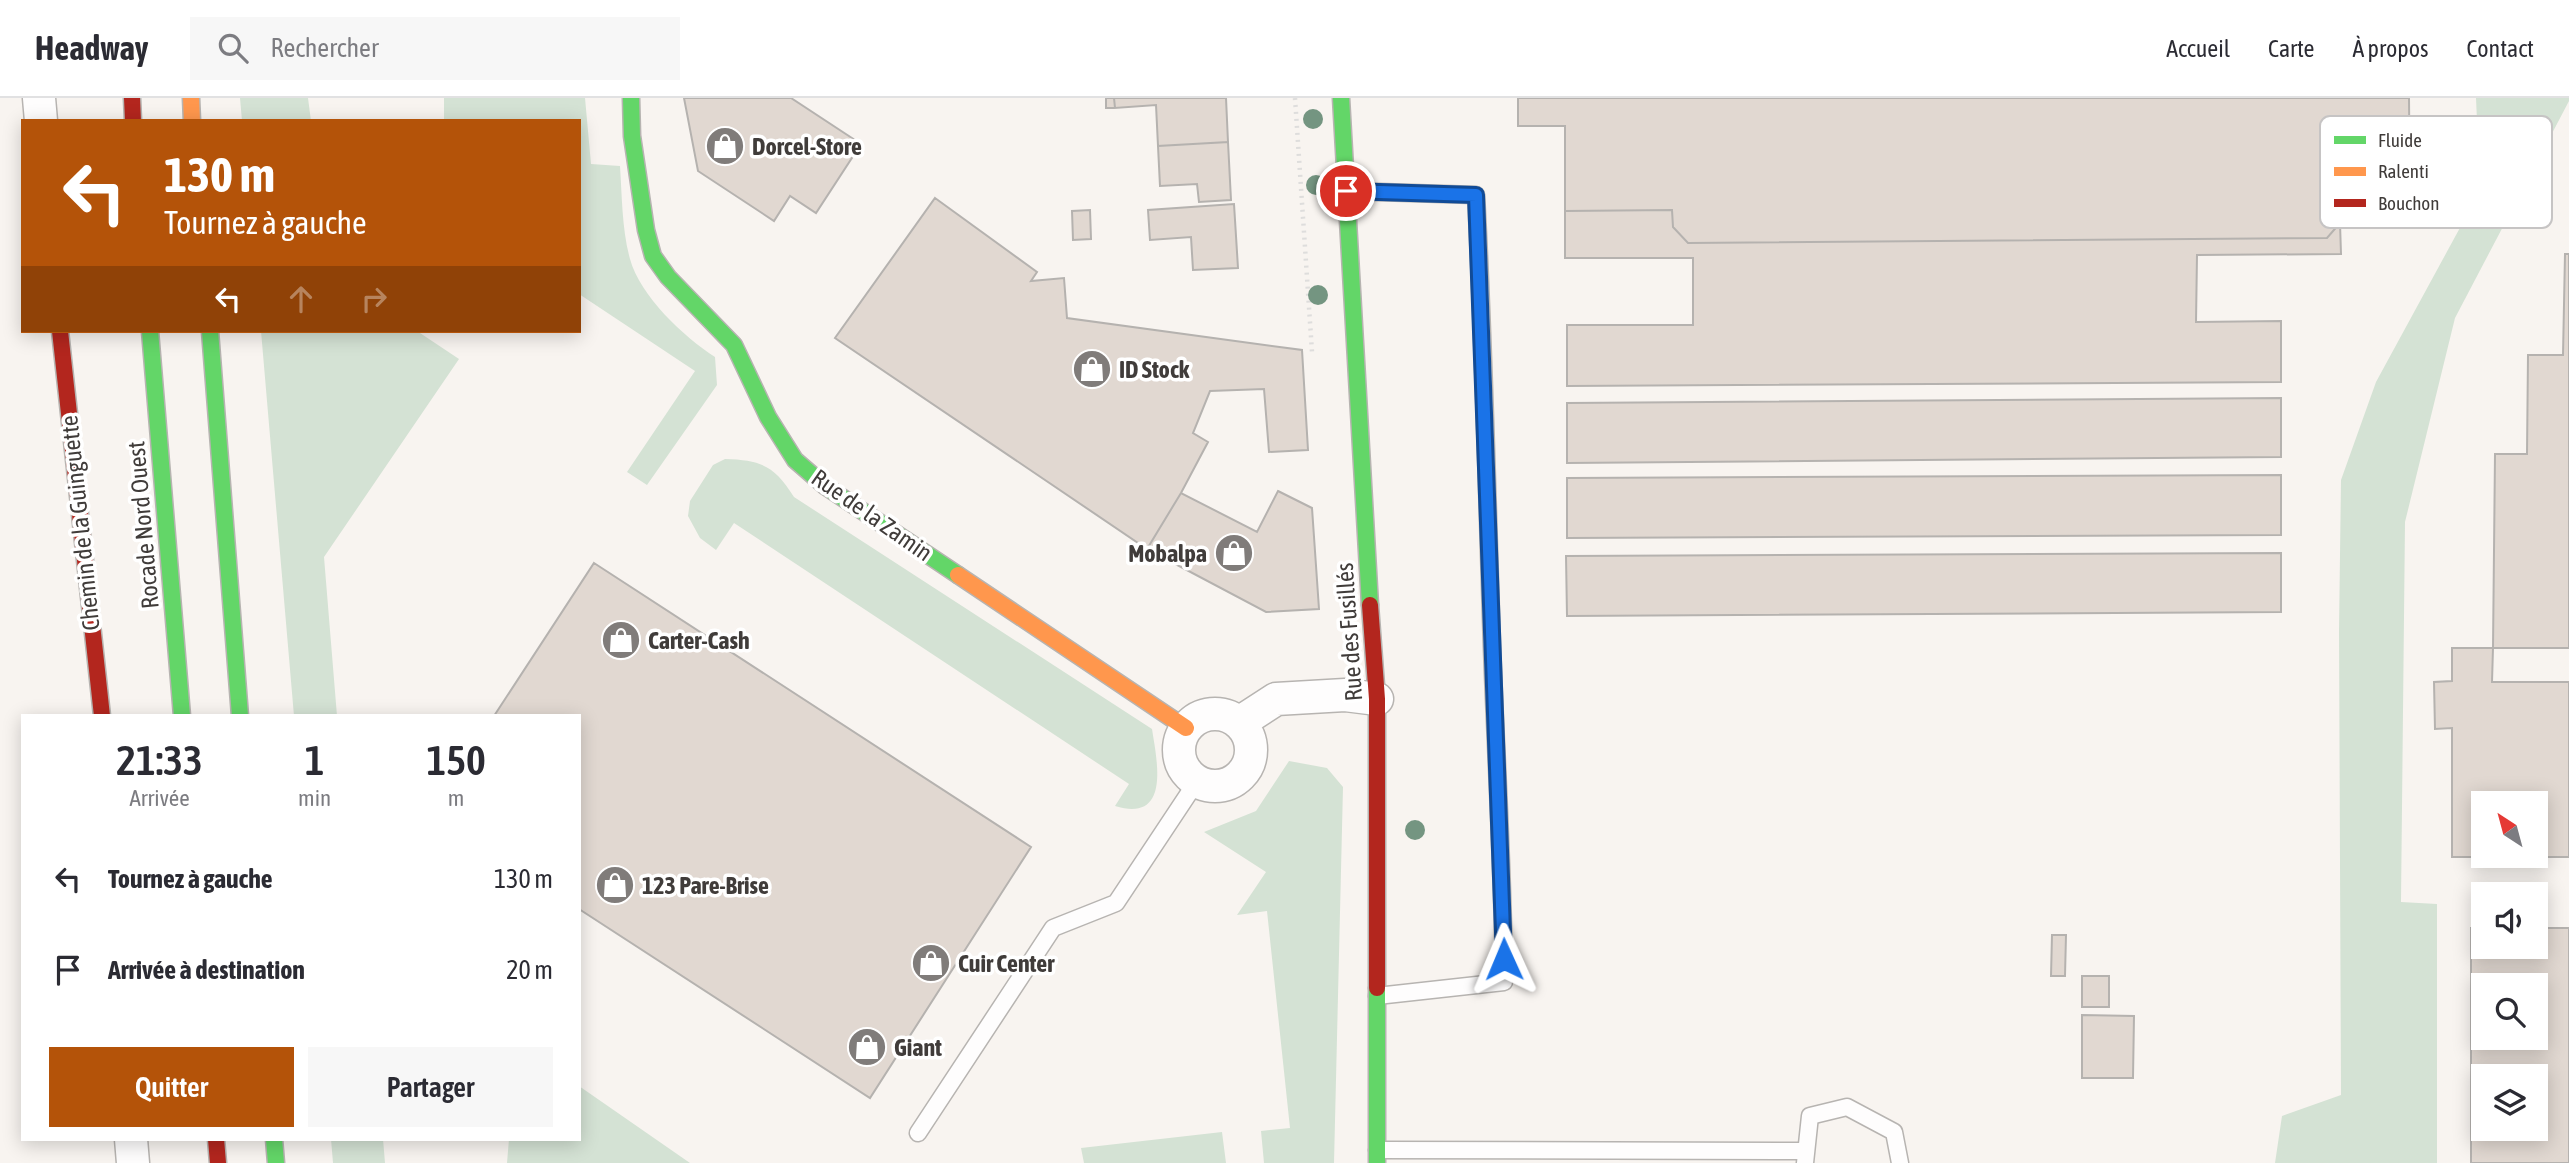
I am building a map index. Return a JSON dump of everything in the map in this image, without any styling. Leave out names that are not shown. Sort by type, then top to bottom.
[{"type":"main road","points":[[132,98],[133,119]]},
{"type":"main road","points":[[191,98],[192,119]]},
{"type":"main road","name":"Rue de la Zamin","points":[[631,98],[632,136],[646,230],[653,256],[667,277],[734,345],[768,417],[795,460],[825,486],[1186,728]]},
{"type":"main road","name":"Rue des Fusillés","points":[[1341,98],[1377,699],[1377,1157]]},
{"type":"main road","name":"Chemin de la Guinguette","points":[[60,333],[102,714]]},
{"type":"main road","name":"Rocade Nord Ouest","points":[[150,333],[182,714]]},
{"type":"main road","points":[[210,333],[240,714]]},
{"type":"main road","points":[[216,1141],[218,1163]]},
{"type":"main road","points":[[274,1141],[276,1163]]},
{"type":"street","points":[[39,98],[41,119]]},
{"type":"street","points":[[1239,723],[1276,699],[1345,695],[1377,699]]},
{"type":"street","points":[[1206,714],[1218,714],[1239,723],[1251,743],[1251,755],[1240,776],[1231,783],[1208,786],[1188,774],[1181,763],[1180,739],[1195,719],[1206,714]]},
{"type":"street","points":[[131,1141],[133,1163]]},
{"type":"lane","points":[[1346,191],[1476,195],[1480,278],[1504,982],[1377,996]]},
{"type":"lane","points":[[918,1133],[1053,928],[1116,903],[1197,781]]},
{"type":"lane","points":[[1377,1157],[1804,1157],[1810,1116],[1847,1107],[1894,1132],[1900,1163]]},
{"type":"green space","points":[[240,98],[308,98],[311,119],[242,119]]},
{"type":"green space","points":[[444,98],[585,98],[591,164],[620,166],[625,236],[635,273],[653,301],[677,327],[715,357],[717,385],[647,485],[627,472],[695,371],[581,295],[581,119],[444,119]]},
{"type":"green space","points":[[2476,98],[2569,98],[2552,133],[2552,116],[2477,116]]},
{"type":"green space","points":[[2460,228],[2502,228],[2455,318],[2405,522],[2401,902],[2437,904],[2437,1163],[2275,1163],[2282,1116],[2341,1095],[2341,480],[2376,382]]},
{"type":"green space","points":[[261,333],[420,333],[459,359],[324,557],[337,714],[294,714]]},
{"type":"green space","points":[[725,459],[749,461],[767,467],[781,479],[794,497],[1152,729],[1157,772],[1153,798],[1145,806],[1133,809],[1115,806],[1129,784],[734,523],[716,550],[700,538],[688,516],[690,501],[713,465]]},
{"type":"green space","points":[[1289,761],[1327,768],[1343,787],[1334,1163],[1264,1163],[1261,1131],[1290,1128],[1267,911],[1237,915],[1266,872],[1204,832],[1256,811]]},
{"type":"green space","points":[[581,1087],[690,1163],[507,1163],[509,1141],[581,1141]]},
{"type":"green space","points":[[1222,1132],[1226,1163],[1084,1163],[1081,1148]]},
{"type":"green space","points":[[331,1141],[383,1141],[385,1163],[333,1163]]},
{"type":"building","points":[[684,98],[791,98],[861,144],[816,213],[790,196],[774,221],[698,171]]},
{"type":"building","points":[[1106,98],[1114,98],[1115,108],[1106,108]]},
{"type":"building","points":[[1114,98],[1226,98],[1228,142],[1158,146],[1156,105],[1115,108]]},
{"type":"building","points":[[1518,98],[2409,98],[2409,116],[2320,116],[2320,228],[2336,228],[2327,238],[1688,243],[1673,227],[1672,210],[1565,211],[1565,126],[1518,126]]},
{"type":"building","points":[[1228,142],[1231,200],[1199,202],[1197,184],[1160,186],[1158,146]]},
{"type":"building","name":"ID Stock","points":[[935,198],[1037,272],[1031,281],[1064,278],[1067,318],[1302,350],[1308,450],[1269,452],[1264,389],[1210,391],[1193,433],[1208,442],[1147,549],[835,338]]},
{"type":"building","points":[[1234,204],[1238,268],[1193,270],[1191,237],[1150,240],[1148,210]]},
{"type":"building","points":[[1090,210],[1091,239],[1073,240],[1072,211]]},
{"type":"building","points":[[1672,210],[1673,227],[1688,243],[2327,238],[2336,228],[2340,228],[2341,254],[2197,255],[2196,322],[2281,321],[2281,382],[1567,386],[1567,325],[1693,325],[1693,258],[1565,258],[1565,211]]},
{"type":"building","points":[[2565,254],[2569,254],[2569,648],[2493,648],[2495,454],[2527,454],[2528,355],[2563,355]]},
{"type":"building","points":[[2281,398],[2281,457],[1567,463],[1567,403]]},
{"type":"building","points":[[2281,475],[2281,535],[1567,538],[1567,478]]},
{"type":"building","points":[[1278,491],[1312,508],[1319,609],[1266,612],[1147,549],[1181,493],[1257,532]]},
{"type":"building","points":[[2281,553],[2281,612],[1567,616],[1566,556]]},
{"type":"building","points":[[594,563],[1031,847],[870,1098],[581,910],[581,714],[495,714]]},
{"type":"building","points":[[2452,648],[2493,648],[2492,682],[2569,682],[2569,857],[2548,857],[2548,791],[2471,791],[2471,857],[2452,857],[2452,728],[2435,729],[2434,682],[2452,681]]},
{"type":"building","points":[[2548,928],[2569,928],[2569,1163],[2471,1163],[2471,1141],[2548,1141],[2548,1064],[2471,1064],[2471,1050],[2548,1050],[2548,973],[2471,973],[2471,959],[2548,959]]},
{"type":"building","points":[[2052,935],[2066,935],[2065,976],[2051,976]]},
{"type":"building","points":[[2082,976],[2109,976],[2109,1007],[2082,1007]]},
{"type":"building","points":[[2082,1015],[2134,1016],[2133,1078],[2082,1078]]},
{"type":"traffic: fast","points":[[631,98],[632,136],[646,230],[653,256],[668,277],[734,345],[768,417],[795,460],[825,486],[958,575]]},
{"type":"traffic: fast","points":[[1341,98],[1370,605]]},
{"type":"traffic: fast","points":[[150,333],[182,714]]},
{"type":"traffic: fast","points":[[210,333],[240,714]]},
{"type":"traffic: fast","points":[[1377,988],[1377,1163]]},
{"type":"traffic: fast","points":[[274,1141],[276,1163]]},
{"type":"traffic: slow","points":[[191,98],[192,119]]},
{"type":"traffic: slow","points":[[958,575],[1186,728]]},
{"type":"traffic: jam","points":[[132,98],[133,119]]},
{"type":"traffic: jam","points":[[60,333],[102,714]]},
{"type":"traffic: jam","points":[[1370,605],[1377,699],[1377,988]]},
{"type":"traffic: jam","points":[[216,1141],[218,1163]]},
{"type":"place","name":"Dorcel-Store","points":[[725,146]]},
{"type":"place","name":"ID Stock","points":[[1092,369]]},
{"type":"place","name":"Mobalpa","points":[[1234,553]]},
{"type":"place","name":"Carter-Cash","points":[[621,640]]},
{"type":"place","name":"123 Pare-Brise","points":[[615,885]]},
{"type":"place","name":"Cuir Center","points":[[931,963]]},
{"type":"place","name":"Giant","points":[[867,1047]]},
{"type":"route","points":[[1346,191],[1476,195],[1504,959]]}]
